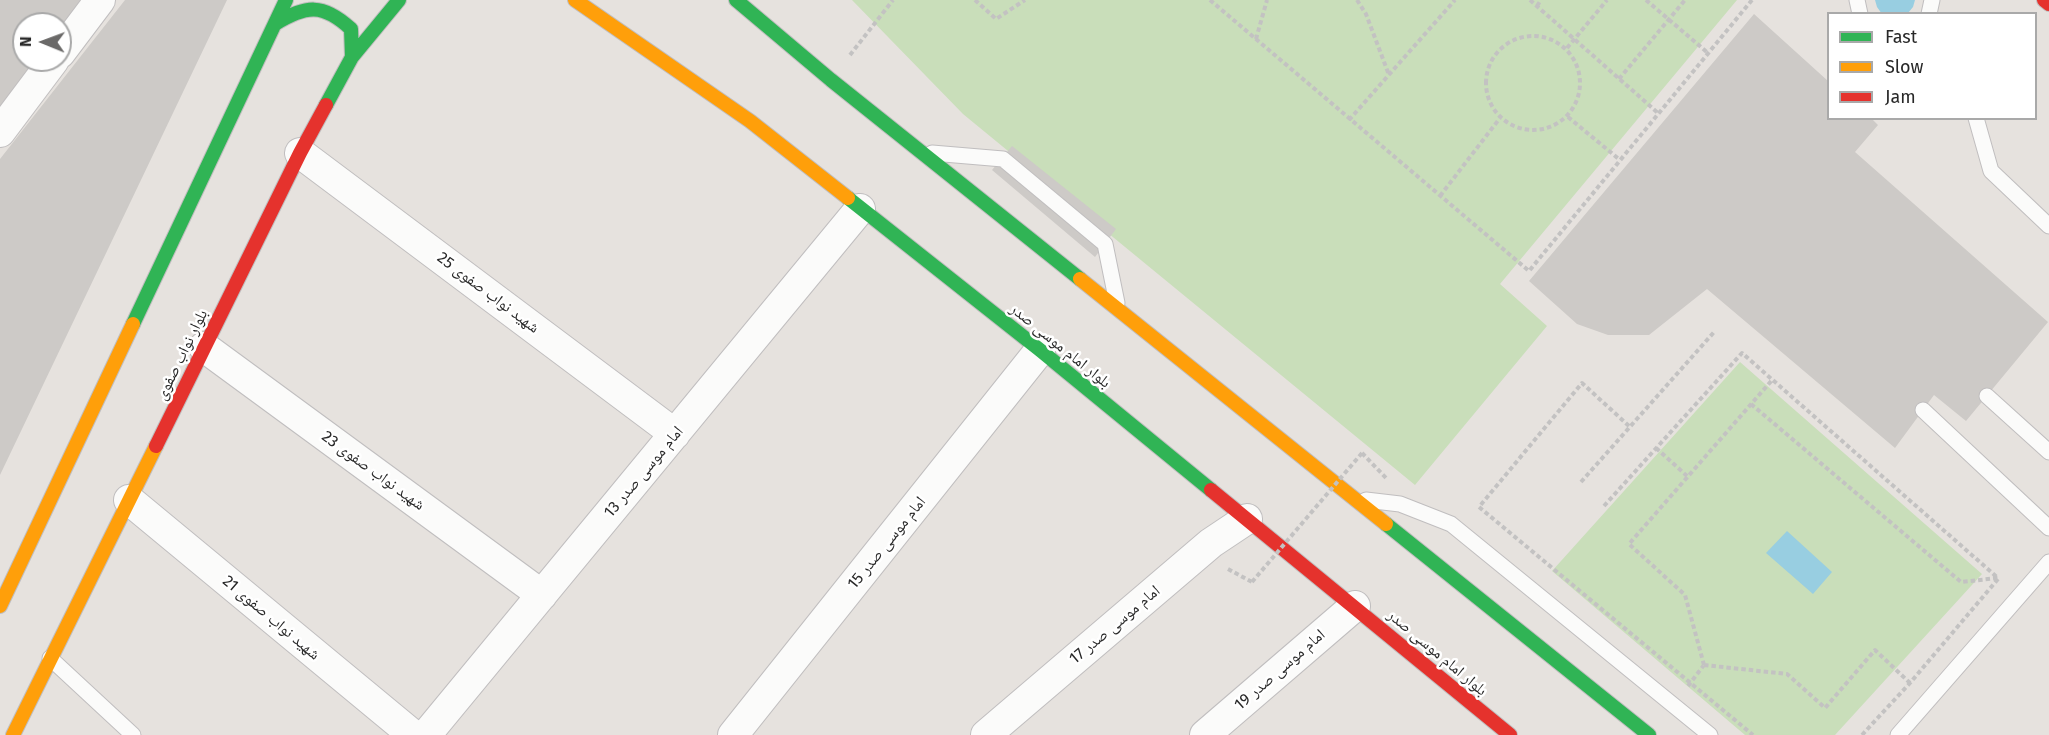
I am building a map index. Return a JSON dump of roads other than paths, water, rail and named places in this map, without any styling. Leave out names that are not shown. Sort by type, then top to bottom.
[{"type":"main road","points":[[0,606],[286,0]]},
{"type":"main road","name":"بلوار نواب صفوی","points":[[13,735],[300,153],[352,57],[399,0]]},
{"type":"main road","name":"بلوار امام موسی صدر","points":[[575,0],[750,121],[1040,350],[1510,735]]},
{"type":"main road","points":[[595,0],[597,15]]},
{"type":"main road","points":[[736,0],[831,80],[1649,735]]},
{"type":"main road","points":[[2044,0],[2049,4]]},
{"type":"main road","points":[[274,24],[293,12],[320,8],[334,14],[351,29],[352,57]]},
{"type":"street","points":[[72,36],[100,0]]},
{"type":"street","points":[[0,132],[45,72]]},
{"type":"street","name":"شهید نواب صفوی 25","points":[[300,153],[675,434]]},
{"type":"street","name":"امام موسی صدر 13","points":[[426,735],[860,209]]},
{"type":"street","name":"شهید نواب صفوی 23","points":[[204,347],[542,595]]},
{"type":"street","name":"امام موسی صدر 15","points":[[733,735],[1040,350]]},
{"type":"street","name":"شهید نواب صفوی 21","points":[[129,500],[413,735]]},
{"type":"street","name":"امام موسی صدر 17","points":[[986,735],[1211,543],[1247,519]]},
{"type":"street","name":"امام موسی صدر 19","points":[[1205,735],[1355,606]]},
{"type":"lane","points":[[1977,120],[1991,171],[2049,226]]},
{"type":"lane","points":[[923,152],[1003,159],[1105,244],[1118,309]]},
{"type":"lane","points":[[1987,396],[2049,452]]},
{"type":"lane","points":[[1923,410],[2049,528]]},
{"type":"lane","points":[[1352,498],[1400,504],[1451,524],[1710,735]]},
{"type":"lane","points":[[1898,735],[2049,562]]},
{"type":"lane","points":[[50,658],[133,735]]},
{"type":"water","points":[[1875,0],[1915,0],[1909,12],[1881,12]]},
{"type":"water","points":[[1787,531],[1832,572],[1813,594],[1766,553]]}]
